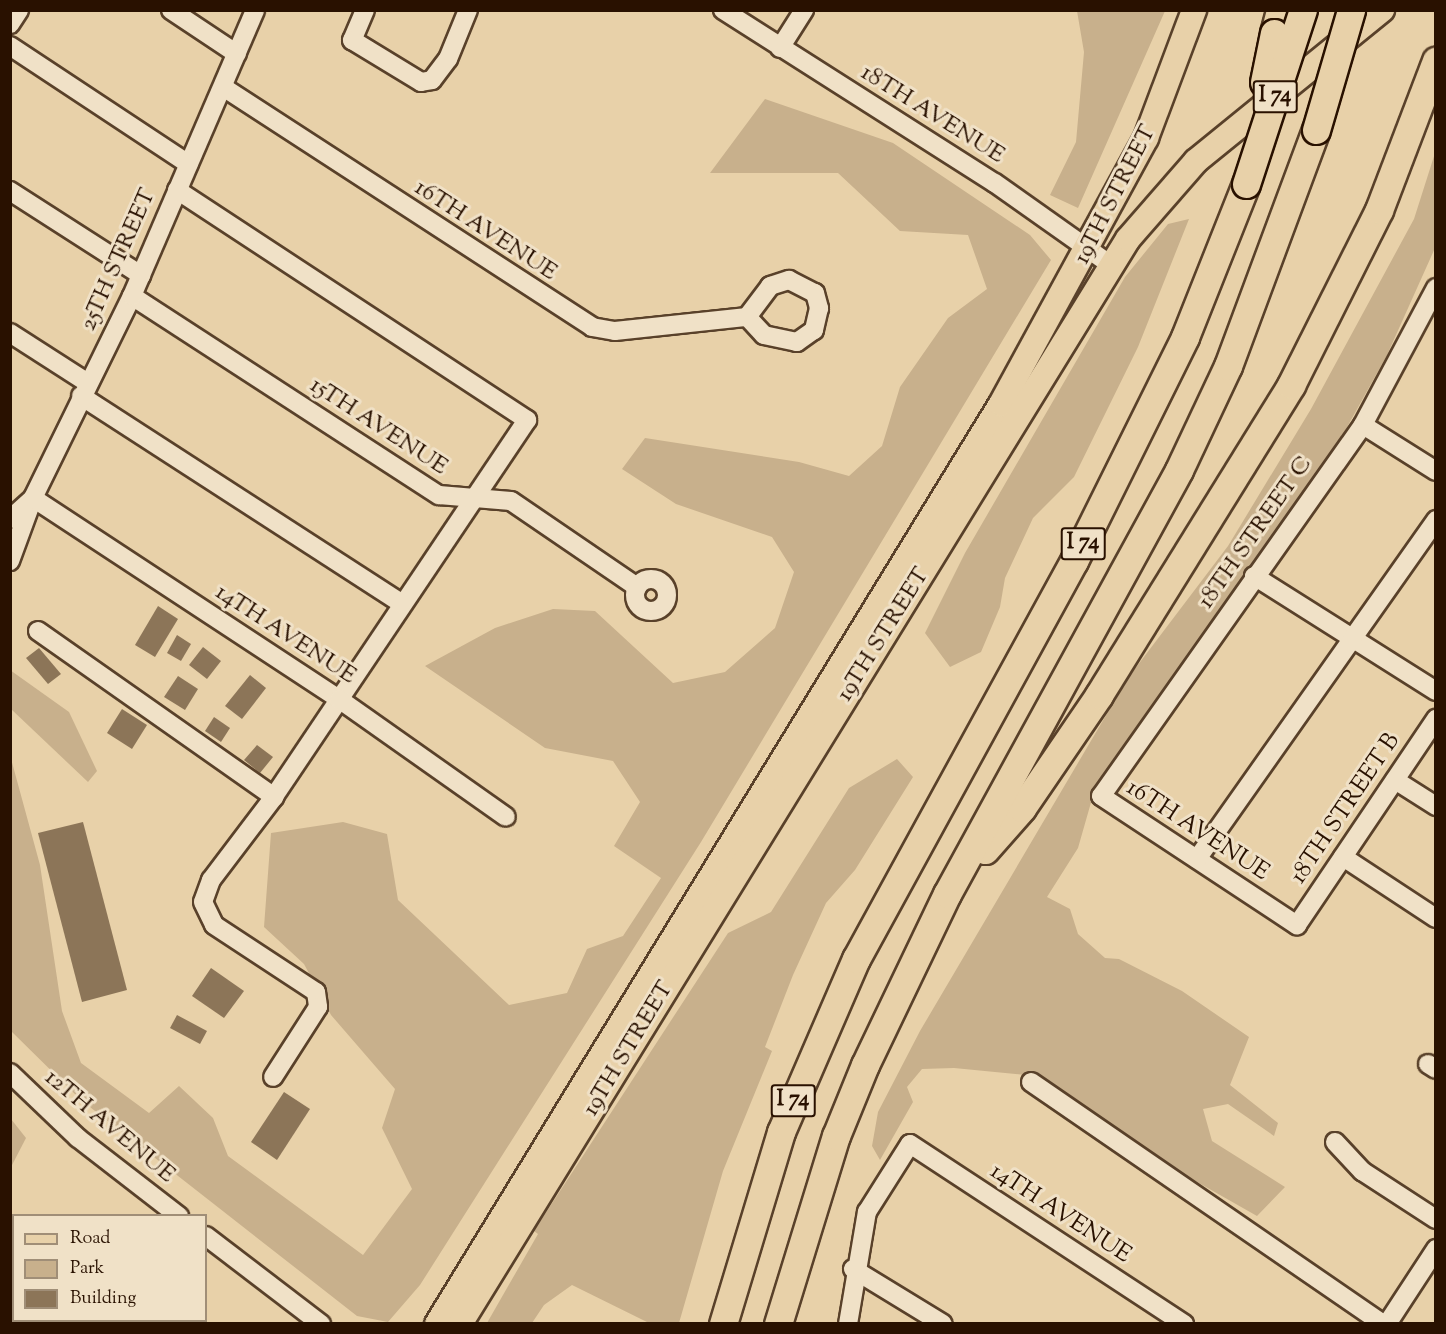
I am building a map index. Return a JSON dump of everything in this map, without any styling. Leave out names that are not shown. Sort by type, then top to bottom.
[{"type":"highway","name":"I 74","points":[[723,1323],[781,1132],[856,959],[1074,561],[1189,328],[1246,184],[1303,10]]},
{"type":"highway","name":"I 74","points":[[778,1323],[836,1136],[947,894],[1179,470],[1228,366],[1316,130],[1351,10]]},
{"type":"highway","points":[[1246,184],[1277,22]]},
{"type":"highway","points":[[947,894],[1022,808],[1092,704],[1292,385],[1379,210],[1436,61]]},
{"type":"main road","name":"19TH STREET","points":[[437,1323],[889,595],[1090,249],[1160,109],[1194,10]]},
{"type":"main road","name":"19TH STREET","points":[[460,1323],[1111,265],[1160,197],[1196,161],[1383,10]]},
{"type":"street","points":[[10,24],[19,10]]},
{"type":"street","points":[[171,10],[237,54]]},
{"type":"street","name":"25TH STREET","points":[[10,519],[33,498],[132,296],[255,10]]},
{"type":"street","points":[[364,10],[352,40],[413,81],[432,80],[448,59],[468,10]]},
{"type":"street","name":"18TH AVENUE","points":[[723,10],[1090,249],[1111,265]]},
{"type":"street","points":[[780,48],[804,10]]},
{"type":"street","points":[[10,46],[188,164]]},
{"type":"street","name":"16TH AVENUE","points":[[223,87],[592,327],[615,332],[747,317]]},
{"type":"street","points":[[177,190],[528,420],[274,797],[211,880],[203,902],[214,925],[316,993],[318,1007],[273,1077]]},
{"type":"street","points":[[10,191],[141,275]]},
{"type":"street","name":"18TH STREET C","points":[[1101,796],[1254,576],[1363,425],[1436,288]]},
{"type":"street","name":"15TH AVENUE","points":[[132,296],[439,495],[473,500],[511,501],[637,587]]},
{"type":"street","points":[[10,333],[85,390],[402,604]]},
{"type":"street","points":[[1363,425],[1436,471]]},
{"type":"street","points":[[10,561],[33,498]]},
{"type":"street","name":"14TH AVENUE","points":[[33,498],[339,699],[506,817]]},
{"type":"street","points":[[1197,859],[1436,520]]},
{"type":"street","points":[[1254,576],[1436,692]]},
{"type":"street","points":[[38,631],[274,797]]},
{"type":"street","name":"18TH STREET B","points":[[1297,926],[1436,719]]},
{"type":"street","points":[[1395,780],[1436,806]]},
{"type":"street","name":"16TH AVENUE","points":[[1101,796],[1297,926]]},
{"type":"street","points":[[1343,857],[1436,918]]},
{"type":"street","name":"12TH AVENUE","points":[[10,1072],[78,1138],[178,1214]]},
{"type":"street","points":[[1031,1082],[1385,1323],[1436,1250]]},
{"type":"street","points":[[1335,1142],[1362,1170],[1436,1219]]},
{"type":"street","name":"14TH AVENUE","points":[[853,1269],[867,1212],[910,1144],[1184,1323]]},
{"type":"street","points":[[207,1237],[321,1323]]},
{"type":"street","points":[[848,1323],[853,1269],[943,1323]]},
{"type":"street","points":[[428,1323],[460,1289]]},
{"type":"green space","points":[[1077,11],[1165,11],[1078,208],[1050,195],[1076,142],[1084,52]]},
{"type":"green space","points":[[765,99],[893,143],[1030,235],[1051,260],[701,842],[420,1285],[388,1322],[357,1316],[81,1100],[11,1031],[10,755],[40,865],[62,1011],[81,1063],[149,1113],[179,1086],[213,1118],[228,1156],[363,1255],[412,1189],[382,1128],[395,1089],[331,1015],[304,964],[264,927],[271,833],[343,822],[387,834],[398,900],[509,1005],[567,993],[587,949],[623,936],[661,878],[614,846],[640,802],[613,761],[545,748],[425,666],[495,628],[553,609],[595,611],[673,683],[725,672],[775,628],[794,572],[772,537],[676,504],[622,469],[645,438],[799,462],[849,476],[882,446],[900,387],[948,318],[987,289],[968,235],[900,231],[838,173],[710,173]]},
{"type":"green space","points":[[1435,153],[1435,248],[1387,355],[1341,438],[1092,799],[1078,848],[1047,897],[1070,909],[1078,934],[1105,958],[1119,959],[1182,991],[1249,1037],[1230,1085],[1278,1123],[1274,1136],[1228,1104],[1203,1109],[1212,1141],[1285,1187],[1257,1216],[1169,1166],[1035,1076],[954,1068],[922,1069],[907,1087],[913,1102],[880,1160],[872,1146],[878,1112],[920,1031],[1128,678],[1228,546],[1311,409],[1414,219]]},
{"type":"green space","points":[[1189,219],[1138,347],[1074,477],[1033,518],[1005,578],[1000,607],[981,652],[950,667],[925,633],[965,553],[1125,277],[1168,224]]},
{"type":"green space","points":[[10,670],[69,712],[97,771],[88,782],[11,709]]},
{"type":"green space","points":[[897,759],[913,777],[855,870],[826,903],[793,975],[765,1047],[772,1051],[723,1171],[679,1323],[649,1323],[572,1285],[544,1305],[532,1323],[487,1323],[538,1234],[534,1231],[728,933],[771,912],[849,788]]},
{"type":"green space","points":[[11,1119],[26,1138],[11,1167]]},
{"type":"building","points":[[158,606],[178,619],[155,657],[135,645]]},
{"type":"building","points":[[177,635],[191,644],[181,661],[167,653]]},
{"type":"building","points":[[203,647],[221,661],[207,679],[189,665]]},
{"type":"building","points":[[39,648],[61,674],[48,684],[26,658]]},
{"type":"building","points":[[250,675],[266,688],[242,719],[225,706]]},
{"type":"building","points":[[178,676],[198,689],[185,710],[164,697]]},
{"type":"building","points":[[122,709],[147,725],[132,749],[107,733]]},
{"type":"building","points":[[214,717],[230,728],[221,742],[205,731]]},
{"type":"building","points":[[257,745],[273,757],[260,773],[244,760]]},
{"type":"building","points":[[83,822],[127,990],[82,1002],[38,833]]},
{"type":"building","points":[[211,968],[244,991],[224,1018],[192,996]]},
{"type":"building","points":[[177,1015],[207,1031],[200,1044],[170,1028]]},
{"type":"building","points":[[284,1092],[310,1109],[277,1160],[251,1142]]}]
